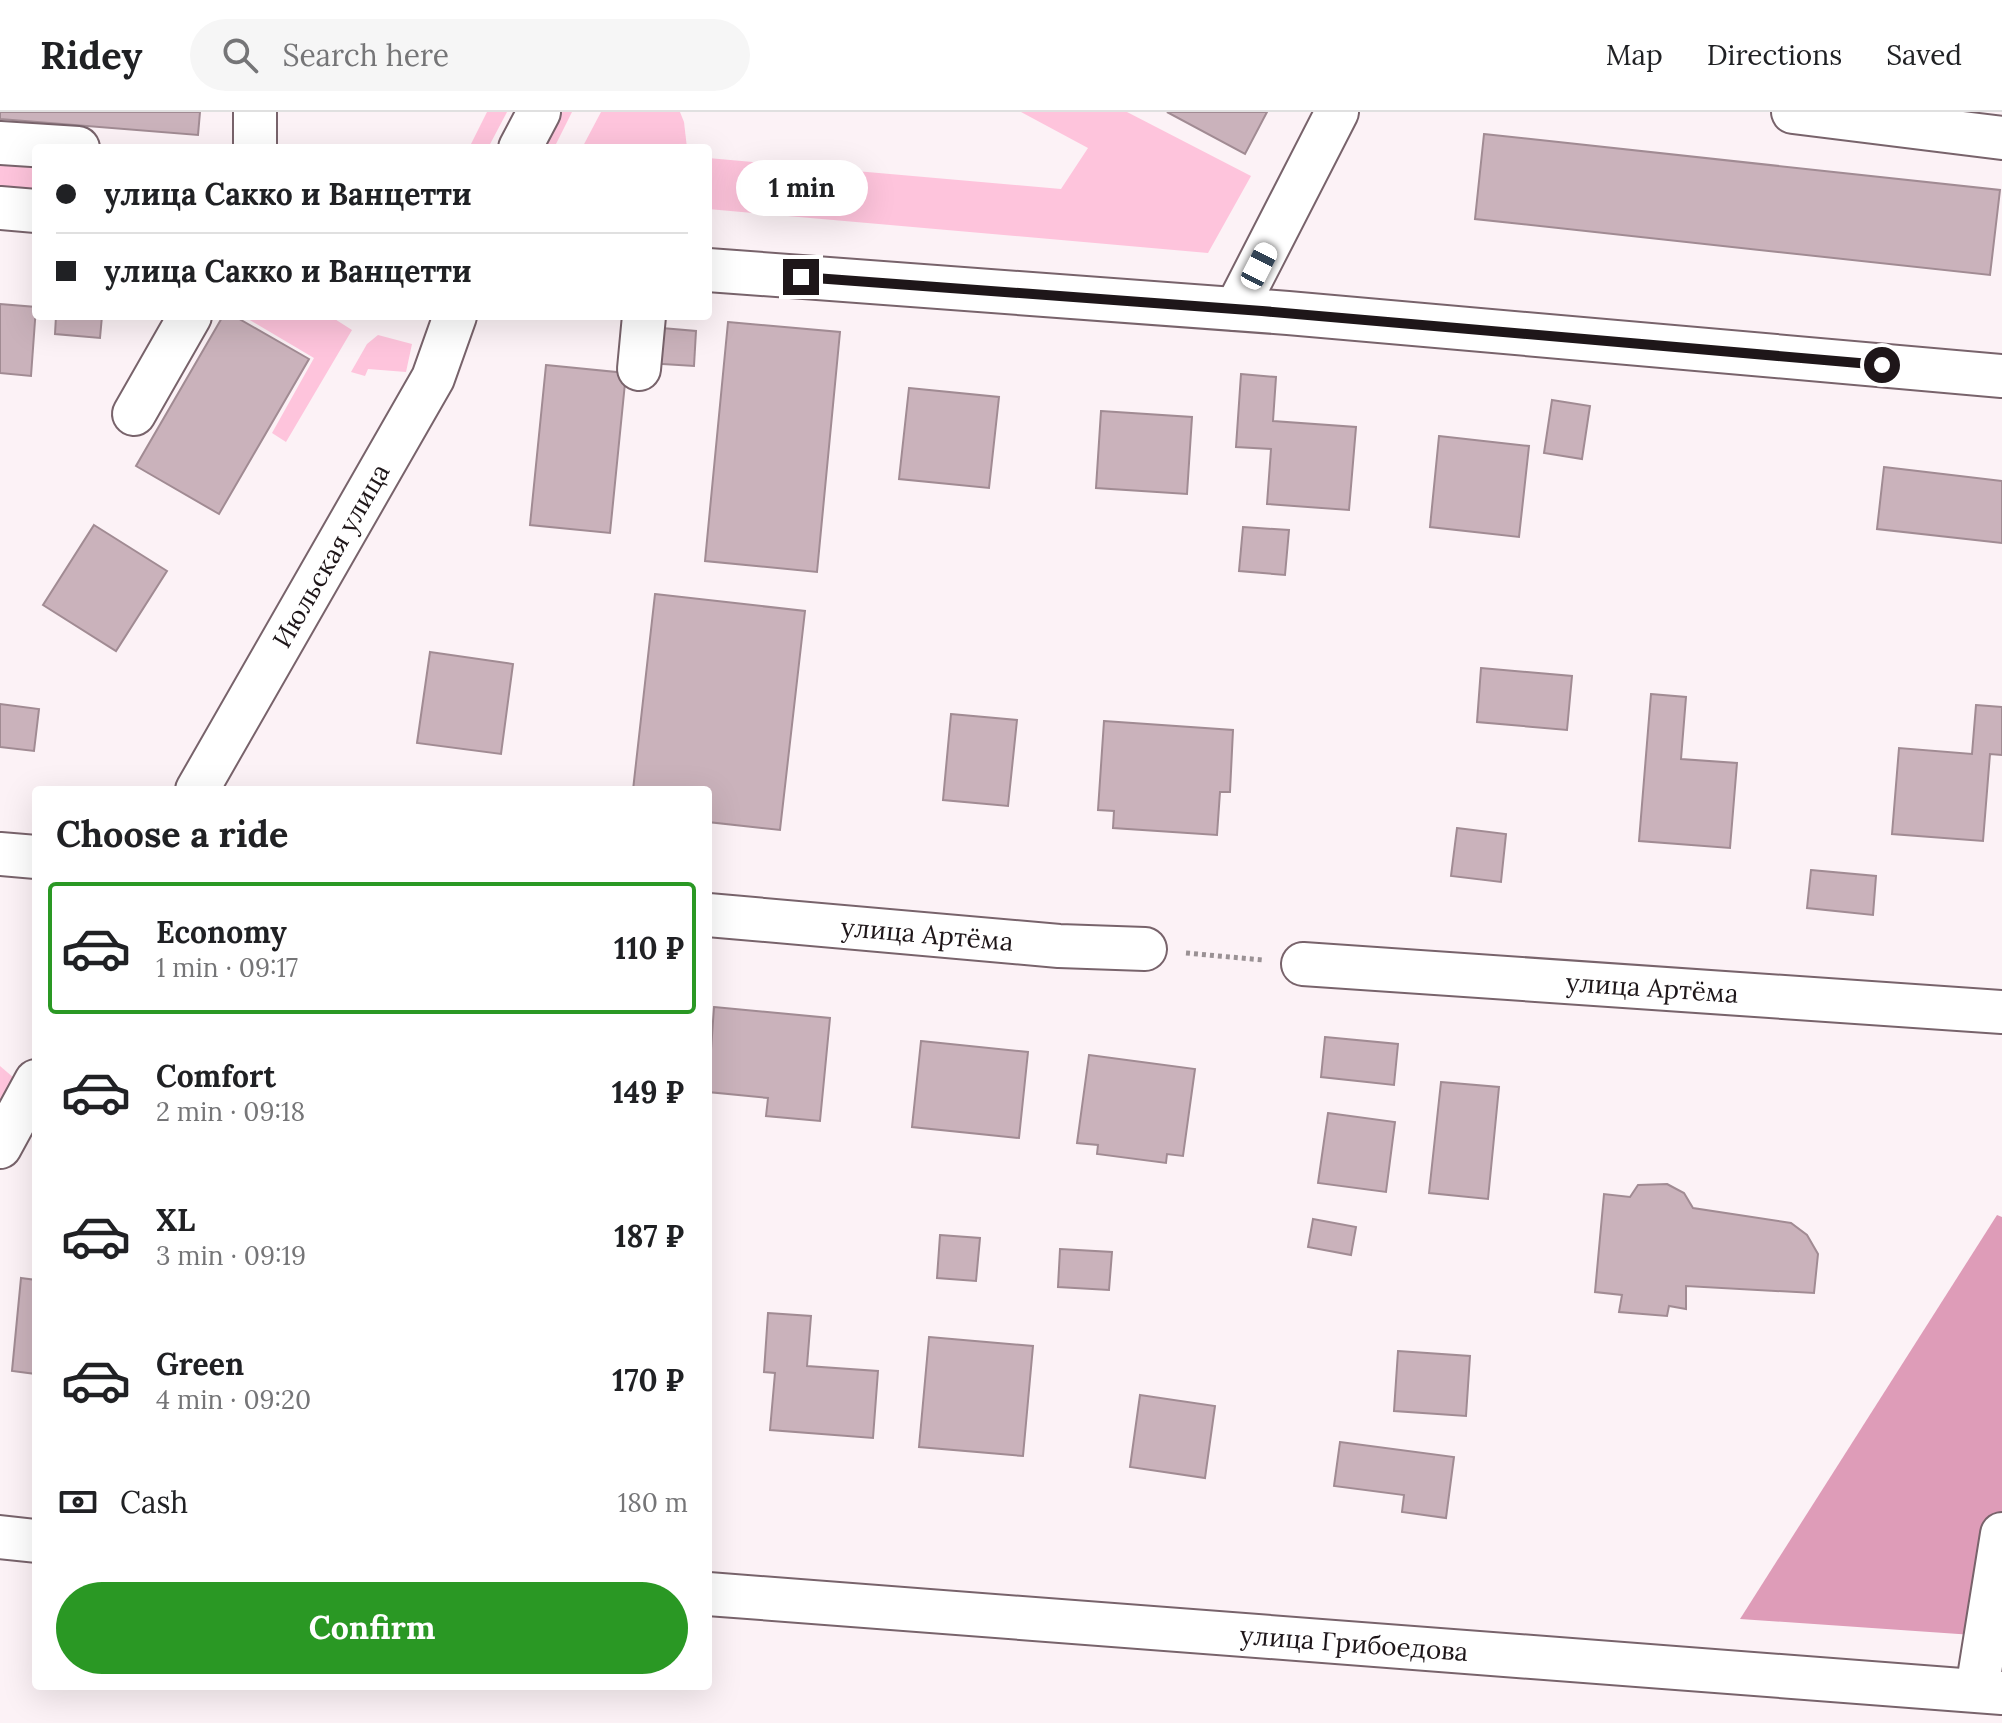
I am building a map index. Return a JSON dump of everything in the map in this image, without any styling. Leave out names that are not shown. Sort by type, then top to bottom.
[{"type":"street","points":[[255,112],[255,144]]},
{"type":"street","points":[[522,144],[539,112]]},
{"type":"street","points":[[1236,309],[1337,112]]},
{"type":"street","points":[[1793,112],[2002,138]]},
{"type":"street","points":[[0,143],[32,145]]},
{"type":"street","points":[[0,208],[32,211]]},
{"type":"street","points":[[712,270],[1993,366]]},
{"type":"street","points":[[134,414],[188,320]]},
{"type":"street","name":"Июльская улица","points":[[199,786],[433,378],[454,320]]},
{"type":"street","points":[[639,369],[644,320]]},
{"type":"street","points":[[0,854],[32,857]]},
{"type":"street","name":"улица Артёма","points":[[712,915],[1059,946],[1145,949]]},
{"type":"street","name":"улица Артёма","points":[[1303,964],[2002,1012]]},
{"type":"street","points":[[0,1147],[32,1088]]},
{"type":"street","points":[[0,1537],[32,1541]]},
{"type":"street","points":[[1989,1692],[2002,1540]]},
{"type":"street","name":"улица Грибоедова","points":[[712,1594],[1989,1692]]},
{"type":"path","points":[[1145,949],[1303,964]]},
{"type":"shaded area","points":[[487,112],[507,112],[490,144],[471,144]]},
{"type":"shaded area","points":[[548,112],[572,112],[556,144],[532,144]]},
{"type":"shaded area","points":[[601,112],[680,112],[687,144],[584,144]]},
{"type":"shaded area","points":[[1021,112],[1127,112],[1251,176],[1208,253],[712,209],[712,158],[1061,189],[1088,148]]},
{"type":"shaded area","points":[[0,151],[32,154],[32,195],[0,193]]},
{"type":"shaded area","points":[[250,320],[336,320],[352,330],[286,442],[272,433],[314,358]]},
{"type":"shaded area","points":[[378,335],[412,344],[406,372],[368,369],[365,376],[351,372],[367,344]]},
{"type":"shaded area","points":[[0,1066],[14,1078],[0,1103]]},
{"type":"shaded area","points":[[1997,1215],[2002,1217],[2002,1637],[1740,1619]]},
{"type":"building","points":[[0,112],[200,112],[198,135],[0,119]]},
{"type":"building","points":[[1167,112],[1267,112],[1245,154]]},
{"type":"building","points":[[1484,134],[2000,190],[1990,275],[1475,219]]},
{"type":"building","points":[[0,304],[32,307],[32,320],[35,320],[31,376],[0,373]]},
{"type":"building","points":[[56,320],[102,320],[100,338],[55,334]]},
{"type":"building","points":[[221,320],[241,320],[309,359],[219,514],[136,466]]},
{"type":"building","points":[[728,322],[840,332],[817,572],[705,561]]},
{"type":"building","points":[[650,327],[696,331],[694,366],[647,363]]},
{"type":"building","points":[[546,365],[626,373],[610,533],[530,525]]},
{"type":"building","points":[[1241,374],[1276,377],[1273,421],[1356,427],[1349,510],[1267,504],[1271,449],[1236,447]]},
{"type":"building","points":[[909,388],[999,397],[989,488],[899,479]]},
{"type":"building","points":[[1552,400],[1590,406],[1582,459],[1544,453]]},
{"type":"building","points":[[1101,411],[1192,417],[1187,494],[1096,488]]},
{"type":"building","points":[[1439,436],[1529,446],[1519,537],[1430,527]]},
{"type":"building","points":[[1884,467],[2002,481],[2002,543],[1877,529]]},
{"type":"building","points":[[94,525],[167,571],[116,651],[43,605]]},
{"type":"building","points":[[1243,527],[1289,530],[1285,575],[1239,571]]},
{"type":"building","points":[[655,594],[805,611],[780,830],[712,822],[712,786],[633,786]]},
{"type":"building","points":[[430,652],[513,664],[501,754],[417,743]]},
{"type":"building","points":[[1481,668],[1572,676],[1567,730],[1477,722]]},
{"type":"building","points":[[1651,694],[1686,697],[1681,759],[1737,763],[1730,848],[1639,841]]},
{"type":"building","points":[[0,704],[39,709],[34,751],[0,747]]},
{"type":"building","points":[[1976,705],[2002,707],[2002,755],[1990,754],[1983,841],[1892,834],[1899,748],[1972,754]]},
{"type":"building","points":[[951,714],[1017,720],[1008,806],[943,800]]},
{"type":"building","points":[[1104,721],[1233,730],[1230,792],[1220,792],[1217,835],[1113,828],[1114,811],[1098,810]]},
{"type":"building","points":[[1457,828],[1506,834],[1501,882],[1451,876]]},
{"type":"building","points":[[1811,870],[1876,876],[1873,915],[1807,908]]},
{"type":"building","points":[[714,1007],[830,1018],[820,1121],[766,1116],[768,1098],[712,1092]]},
{"type":"building","points":[[1325,1037],[1398,1044],[1394,1085],[1321,1077]]},
{"type":"building","points":[[921,1041],[1028,1052],[1019,1138],[912,1127]]},
{"type":"building","points":[[1089,1055],[1195,1069],[1183,1156],[1167,1154],[1166,1163],[1097,1154],[1098,1145],[1077,1143]]},
{"type":"building","points":[[1441,1082],[1499,1087],[1488,1199],[1429,1193]]},
{"type":"building","points":[[1328,1113],[1395,1122],[1386,1192],[1318,1183]]},
{"type":"building","points":[[1667,1184],[1684,1193],[1693,1208],[1791,1223],[1807,1235],[1818,1254],[1814,1293],[1686,1286],[1686,1309],[1669,1306],[1667,1316],[1619,1312],[1622,1295],[1595,1292],[1604,1194],[1630,1197],[1638,1185]]},
{"type":"building","points":[[1313,1219],[1356,1227],[1351,1255],[1308,1247]]},
{"type":"building","points":[[940,1235],[980,1238],[976,1281],[937,1278]]},
{"type":"building","points":[[1060,1249],[1112,1252],[1109,1290],[1058,1287]]},
{"type":"building","points":[[21,1278],[32,1279],[32,1374],[12,1371]]},
{"type":"building","points":[[768,1313],[811,1316],[807,1366],[878,1371],[873,1438],[770,1430],[775,1373],[764,1372]]},
{"type":"building","points":[[929,1337],[1033,1346],[1023,1456],[919,1447]]},
{"type":"building","points":[[1398,1351],[1470,1356],[1466,1416],[1394,1411]]},
{"type":"building","points":[[1140,1395],[1215,1406],[1205,1478],[1130,1467]]},
{"type":"building","points":[[1340,1442],[1454,1457],[1446,1518],[1402,1512],[1404,1495],[1334,1486]]},
{"type":"route","points":[[801,277],[1262,311],[1882,365]]}]
